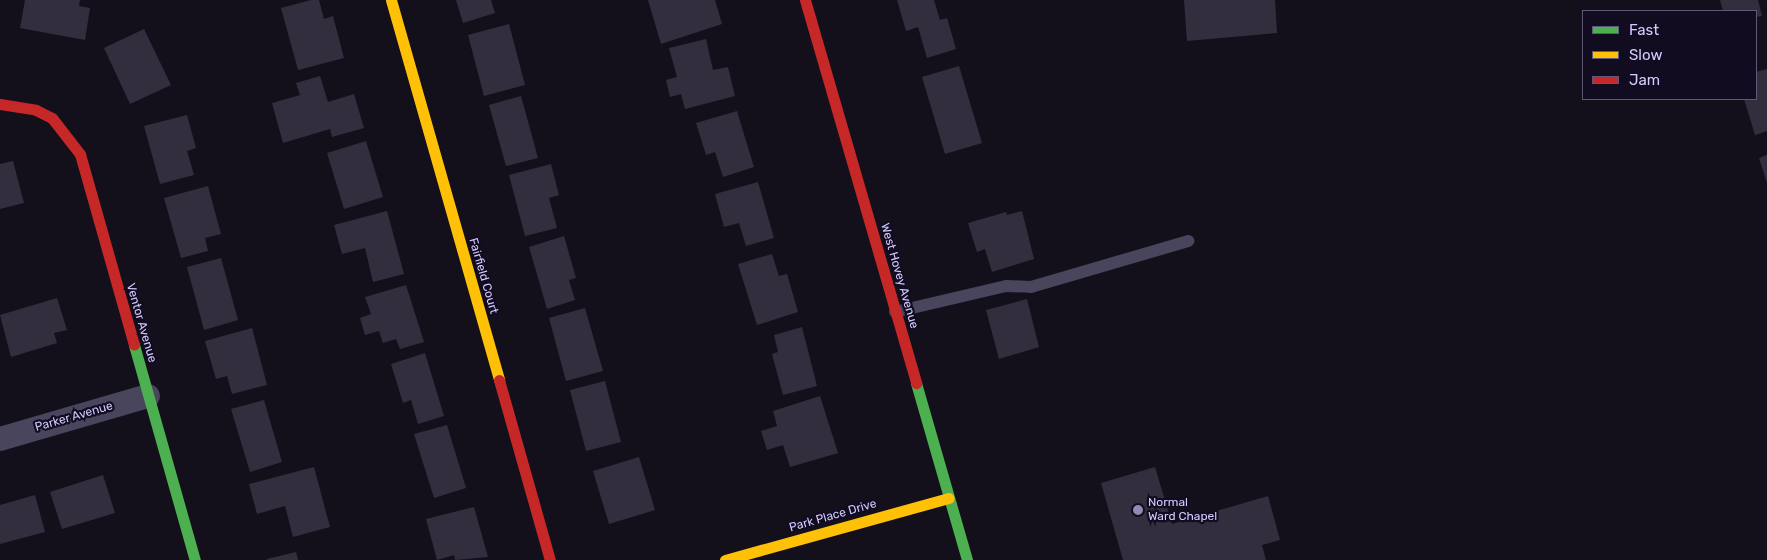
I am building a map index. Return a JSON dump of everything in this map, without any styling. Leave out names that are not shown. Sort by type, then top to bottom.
[{"type":"street","name":"Fairfield Court","points":[[391,0],[550,560]]},
{"type":"street","name":"West Hovey Avenue","points":[[805,0],[967,560]]},
{"type":"street","name":"Ventor Avenue","points":[[0,104],[36,110],[52,118],[80,154],[195,560]]},
{"type":"street","name":"Parker Avenue","points":[[0,439],[148,396]]},
{"type":"street","name":"Park Place Drive","points":[[725,560],[949,498]]},
{"type":"lane","points":[[895,312],[1006,286],[1031,287],[1188,241]]},
{"type":"building","points":[[25,0],[80,0],[79,6],[90,8],[85,40],[20,28]]},
{"type":"building","points":[[311,0],[319,0],[324,19],[333,16],[344,58],[298,70],[281,8]]},
{"type":"building","points":[[456,0],[491,0],[495,13],[463,23]]},
{"type":"building","points":[[648,0],[715,0],[722,24],[661,44]]},
{"type":"building","points":[[897,0],[934,0],[940,20],[947,18],[956,49],[927,58],[918,27],[906,31]]},
{"type":"building","points":[[1184,0],[1275,0],[1277,33],[1187,41]]},
{"type":"building","points":[[1720,0],[1758,0],[1762,16],[1757,17],[1757,10],[1723,10]]},
{"type":"building","points":[[509,24],[525,85],[484,96],[468,35]]},
{"type":"building","points":[[144,29],[171,85],[130,104],[104,48]]},
{"type":"building","points":[[706,39],[713,70],[728,67],[735,96],[685,109],[681,94],[670,97],[666,80],[677,77],[669,48]]},
{"type":"building","points":[[959,66],[982,143],[945,154],[922,77]]},
{"type":"building","points":[[1767,69],[1767,131],[1755,135],[1744,100],[1757,100],[1757,72]]},
{"type":"building","points":[[320,76],[328,102],[354,94],[364,128],[332,137],[330,129],[283,143],[272,103],[300,95],[296,83]]},
{"type":"building","points":[[521,96],[538,158],[506,166],[489,105]]},
{"type":"building","points":[[737,111],[754,167],[723,177],[715,152],[706,155],[696,123]]},
{"type":"building","points":[[187,115],[196,148],[187,151],[194,175],[160,184],[144,126]]},
{"type":"building","points":[[366,141],[383,197],[344,209],[327,153]]},
{"type":"building","points":[[1767,155],[1767,183],[1759,158]]},
{"type":"building","points":[[13,161],[24,203],[0,209],[0,164]]},
{"type":"building","points":[[551,164],[559,195],[549,198],[557,228],[525,236],[509,175]]},
{"type":"building","points":[[758,182],[774,238],[746,246],[739,223],[724,227],[715,194]]},
{"type":"building","points":[[208,186],[221,234],[205,238],[208,251],[181,258],[164,198]]},
{"type":"building","points":[[387,211],[404,274],[373,282],[365,248],[342,254],[334,225]]},
{"type":"building","points":[[1022,211],[1034,259],[992,272],[985,249],[977,252],[968,223],[1006,212],[1007,215]]},
{"type":"building","points":[[564,236],[576,278],[569,280],[575,300],[547,309],[529,247]]},
{"type":"building","points":[[772,254],[779,276],[787,274],[798,312],[757,325],[738,264]]},
{"type":"building","points":[[221,258],[238,320],[204,330],[187,267]]},
{"type":"building","points":[[406,285],[424,342],[400,349],[396,339],[383,343],[379,331],[365,335],[360,318],[371,314],[365,297]]},
{"type":"building","points":[[57,298],[67,330],[54,333],[57,343],[11,357],[0,315]]},
{"type":"building","points":[[1027,299],[1039,347],[999,359],[986,310]]},
{"type":"building","points":[[585,308],[603,371],[566,381],[549,318]]},
{"type":"building","points":[[802,327],[817,386],[783,395],[772,354],[778,352],[774,335]]},
{"type":"building","points":[[252,328],[267,385],[232,394],[227,376],[216,379],[205,341]]},
{"type":"building","points":[[425,353],[444,416],[418,424],[411,400],[403,403],[391,364]]},
{"type":"building","points":[[605,381],[621,442],[586,451],[570,390]]},
{"type":"building","points":[[820,396],[838,453],[790,467],[783,445],[767,450],[761,431],[777,426],[773,411]]},
{"type":"building","points":[[264,400],[282,462],[250,472],[231,409]]},
{"type":"building","points":[[447,425],[466,488],[434,498],[414,434]]},
{"type":"building","points":[[639,457],[655,510],[609,524],[593,471]]},
{"type":"building","points":[[314,467],[330,527],[293,537],[285,506],[257,514],[249,484]]},
{"type":"building","name":"Normal Ward Chapel","points":[[1155,467],[1172,524],[1268,496],[1280,540],[1262,545],[1266,560],[1123,560],[1101,483]]},
{"type":"building","points":[[103,475],[115,513],[62,529],[50,492]]},
{"type":"building","points":[[35,495],[45,532],[0,544],[0,505]]},
{"type":"building","points":[[474,507],[488,557],[455,560],[454,555],[437,560],[426,519]]},
{"type":"building","points":[[296,552],[298,560],[267,560],[267,559]]},
{"type":"traffic: fast","points":[[134,345],[195,560]]},
{"type":"traffic: fast","points":[[916,383],[967,560]]},
{"type":"traffic: slow","points":[[391,0],[499,380]]},
{"type":"traffic: slow","points":[[725,560],[949,498]]},
{"type":"traffic: jam","points":[[805,0],[916,383]]},
{"type":"traffic: jam","points":[[0,104],[36,110],[52,118],[80,154],[134,345]]},
{"type":"traffic: jam","points":[[499,380],[550,560]]},
{"type":"place","name":"Normal Ward Chapel","points":[[1138,510]]}]
